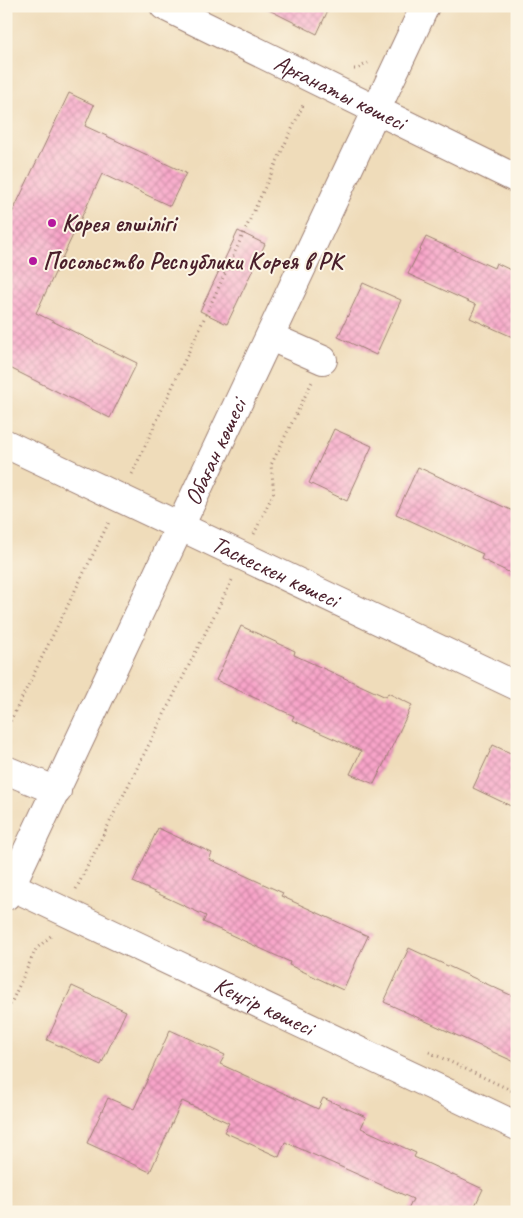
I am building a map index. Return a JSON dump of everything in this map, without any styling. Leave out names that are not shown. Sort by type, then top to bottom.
[{"type":"street","name":"Арғанаты көшесі","points":[[164,6],[378,109],[517,179]]},
{"type":"street","name":"Обаған көшесі","points":[[9,891],[425,6]]},
{"type":"street","points":[[271,336],[323,360]]},
{"type":"street","name":"Таскескен көшесі","points":[[6,444],[517,686]]},
{"type":"street","points":[[6,770],[57,791]]},
{"type":"street","name":"Кеңгір көшесі","points":[[9,891],[70,900],[517,1126]]},
{"type":"path","points":[[6,730],[121,497],[309,91],[343,66],[357,69],[370,62]]},
{"type":"path","points":[[6,1014],[36,949],[54,932],[244,556],[274,492],[272,465],[323,360]]},
{"type":"path","points":[[70,900],[85,893]]},
{"type":"path","points":[[427,1051],[517,1093]]},
{"type":"building","points":[[261,6],[330,6],[317,34]]},
{"type":"building","points":[[69,93],[94,105],[85,126],[186,173],[170,206],[102,174],[36,313],[137,363],[110,418],[6,366],[6,226]]},
{"type":"building","points":[[238,231],[265,244],[227,324],[200,311]]},
{"type":"building","points":[[426,237],[494,268],[496,263],[517,273],[517,339],[470,318],[476,305],[408,274]]},
{"type":"building","points":[[363,283],[401,300],[376,355],[338,337]]},
{"type":"building","points":[[334,429],[372,446],[347,501],[309,483]]},
{"type":"building","points":[[418,467],[517,513],[517,576],[481,559],[483,554],[396,514]]},
{"type":"building","points":[[241,626],[295,651],[294,655],[386,697],[388,693],[412,705],[374,784],[350,774],[361,751],[292,720],[294,716],[216,680]]},
{"type":"building","points":[[493,745],[517,756],[517,809],[473,788]]},
{"type":"building","points":[[158,828],[212,853],[209,859],[283,893],[281,896],[368,936],[343,990],[289,965],[290,962],[203,922],[206,916],[133,882]]},
{"type":"building","points":[[409,948],[517,998],[517,1063],[384,1002]]},
{"type":"building","points":[[72,986],[126,1011],[101,1065],[47,1040]]},
{"type":"building","points":[[170,1030],[225,1055],[220,1064],[318,1109],[323,1098],[366,1117],[361,1128],[416,1153],[414,1157],[483,1189],[472,1212],[407,1212],[413,1199],[285,1142],[279,1157],[224,1132],[229,1123],[182,1101],[150,1172],[87,1143],[108,1098],[134,1109]]},
{"type":"place","name":"Корея елшілігі","points":[[52,223]]},
{"type":"place","name":"Посольство Республики Корея в РК","points":[[33,261]]}]
